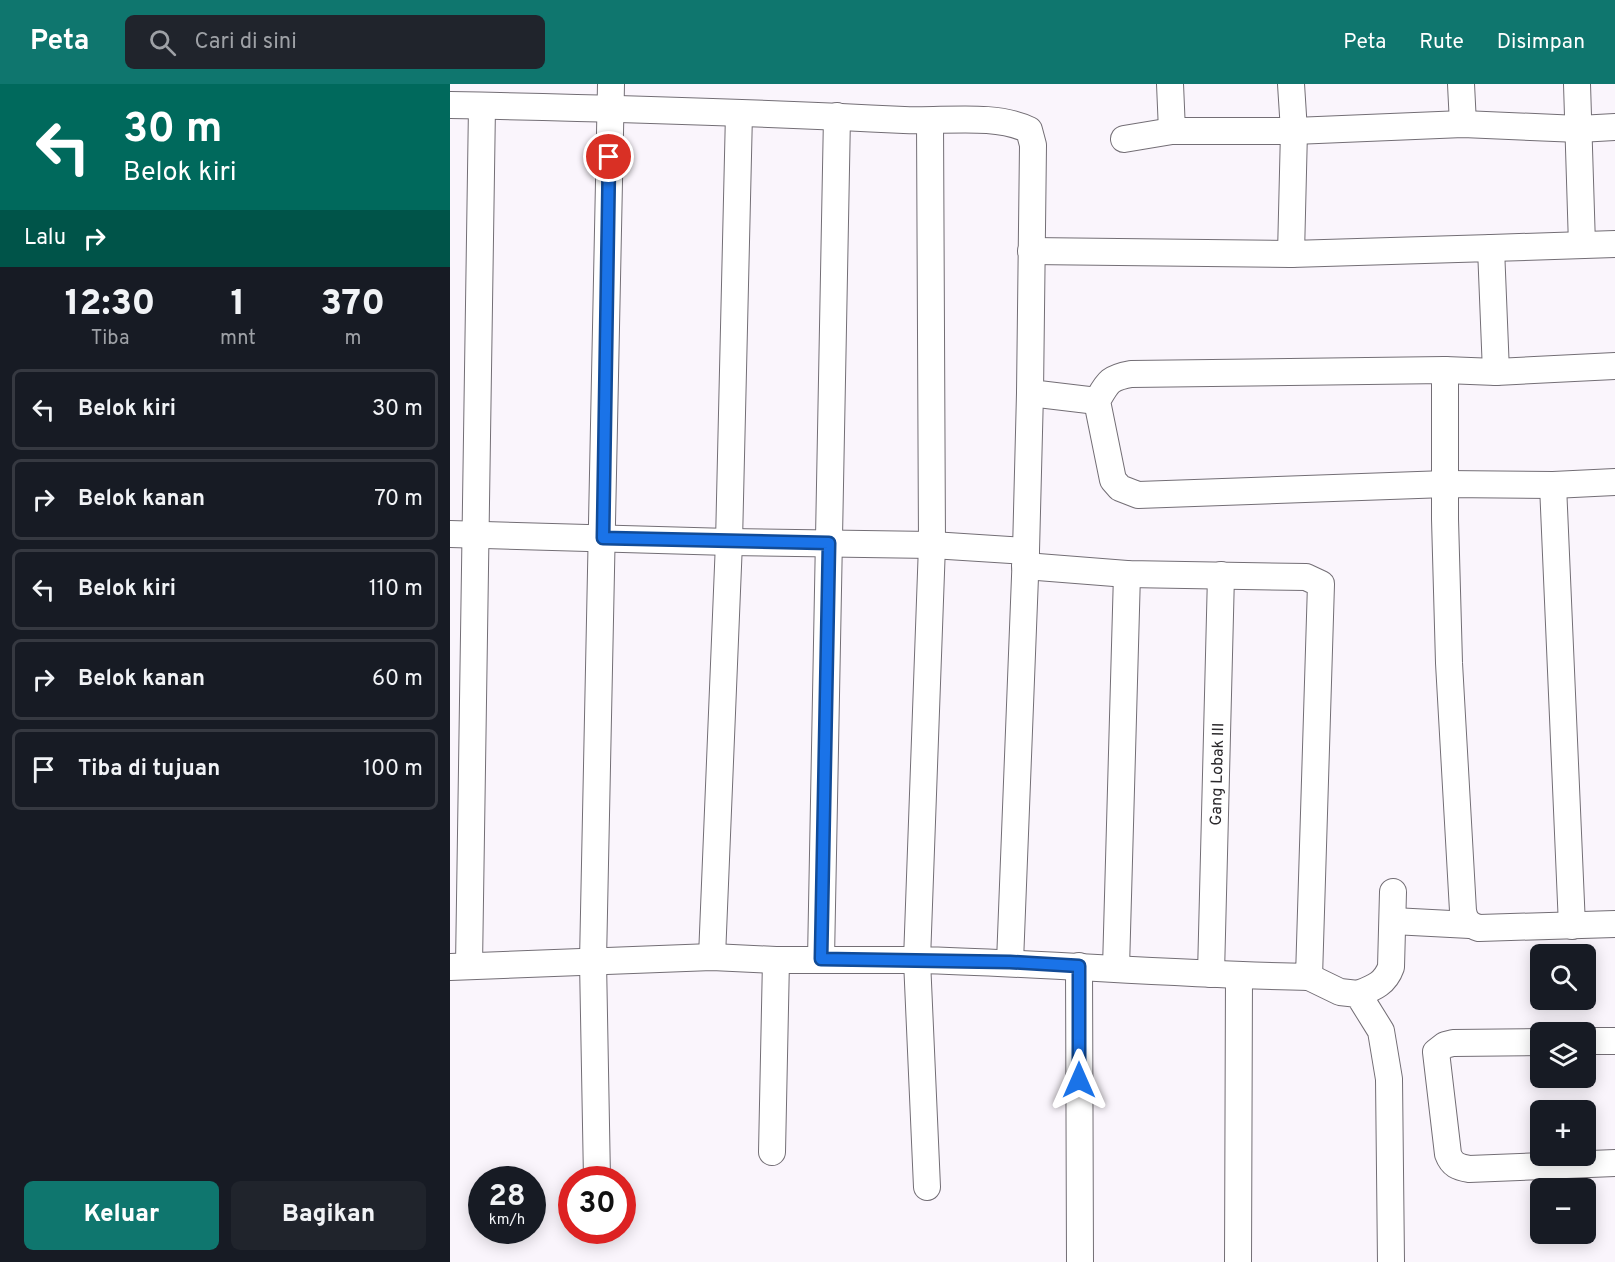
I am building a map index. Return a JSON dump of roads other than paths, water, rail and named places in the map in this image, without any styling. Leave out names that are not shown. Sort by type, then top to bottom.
[{"type":"street","points":[[1170,84],[1172,131]]},
{"type":"street","points":[[1291,84],[1294,131],[1291,255]]},
{"type":"street","points":[[1461,84],[1463,124]]},
{"type":"street","points":[[1578,84],[1582,245]]},
{"type":"street","points":[[597,1166],[593,961],[611,93]]},
{"type":"street","points":[[450,105],[482,106],[611,93],[739,113],[930,121],[976,120],[1016,123],[1029,130],[1033,146],[1030,393],[1010,962]]},
{"type":"street","points":[[482,106],[462,534],[460,966],[712,957],[776,960],[1010,962],[1239,976],[1309,977],[1340,992],[1358,994],[1375,987],[1387,978],[1391,967],[1393,892]]},
{"type":"street","points":[[712,957],[729,542],[739,113]]},
{"type":"street","points":[[821,959],[837,116]]},
{"type":"street","points":[[927,1187],[917,960],[932,545],[930,121]]},
{"type":"street","points":[[1124,139],[1172,131],[1294,131],[1463,124],[1579,129],[1615,127]]},
{"type":"street","points":[[1031,251],[1291,255],[1615,244]]},
{"type":"street","points":[[1491,248],[1496,372]]},
{"type":"street","points":[[1615,366],[1496,372],[1445,370],[1131,374],[1113,378],[1097,400],[1113,480],[1120,488],[1138,495],[1446,484],[1553,485],[1615,482]]},
{"type":"street","points":[[1445,370],[1449,663],[1462,911],[1470,925]]},
{"type":"street","points":[[1030,393],[1097,400]]},
{"type":"street","points":[[1553,485],[1572,927]]},
{"type":"street","points":[[462,534],[932,545],[1127,574],[1306,577],[1318,581],[1323,586],[1309,977]]},
{"type":"street","points":[[1116,968],[1127,574]]},
{"type":"street","name":"Gang Lobak III","points":[[1211,974],[1221,575]]},
{"type":"street","points":[[1393,921],[1470,925],[1479,928],[1615,924]]},
{"type":"street","points":[[772,1152],[776,960]]},
{"type":"street","points":[[1079,966],[1080,1262]]},
{"type":"street","points":[[1238,1262],[1239,976]]},
{"type":"street","points":[[1358,994],[1381,1031],[1389,1079],[1391,1262]]},
{"type":"street","points":[[1596,1041],[1615,1041]]},
{"type":"street","points":[[1530,1042],[1453,1043],[1445,1045],[1436,1052],[1448,1154],[1451,1162],[1458,1167],[1469,1169],[1615,1163]]}]
